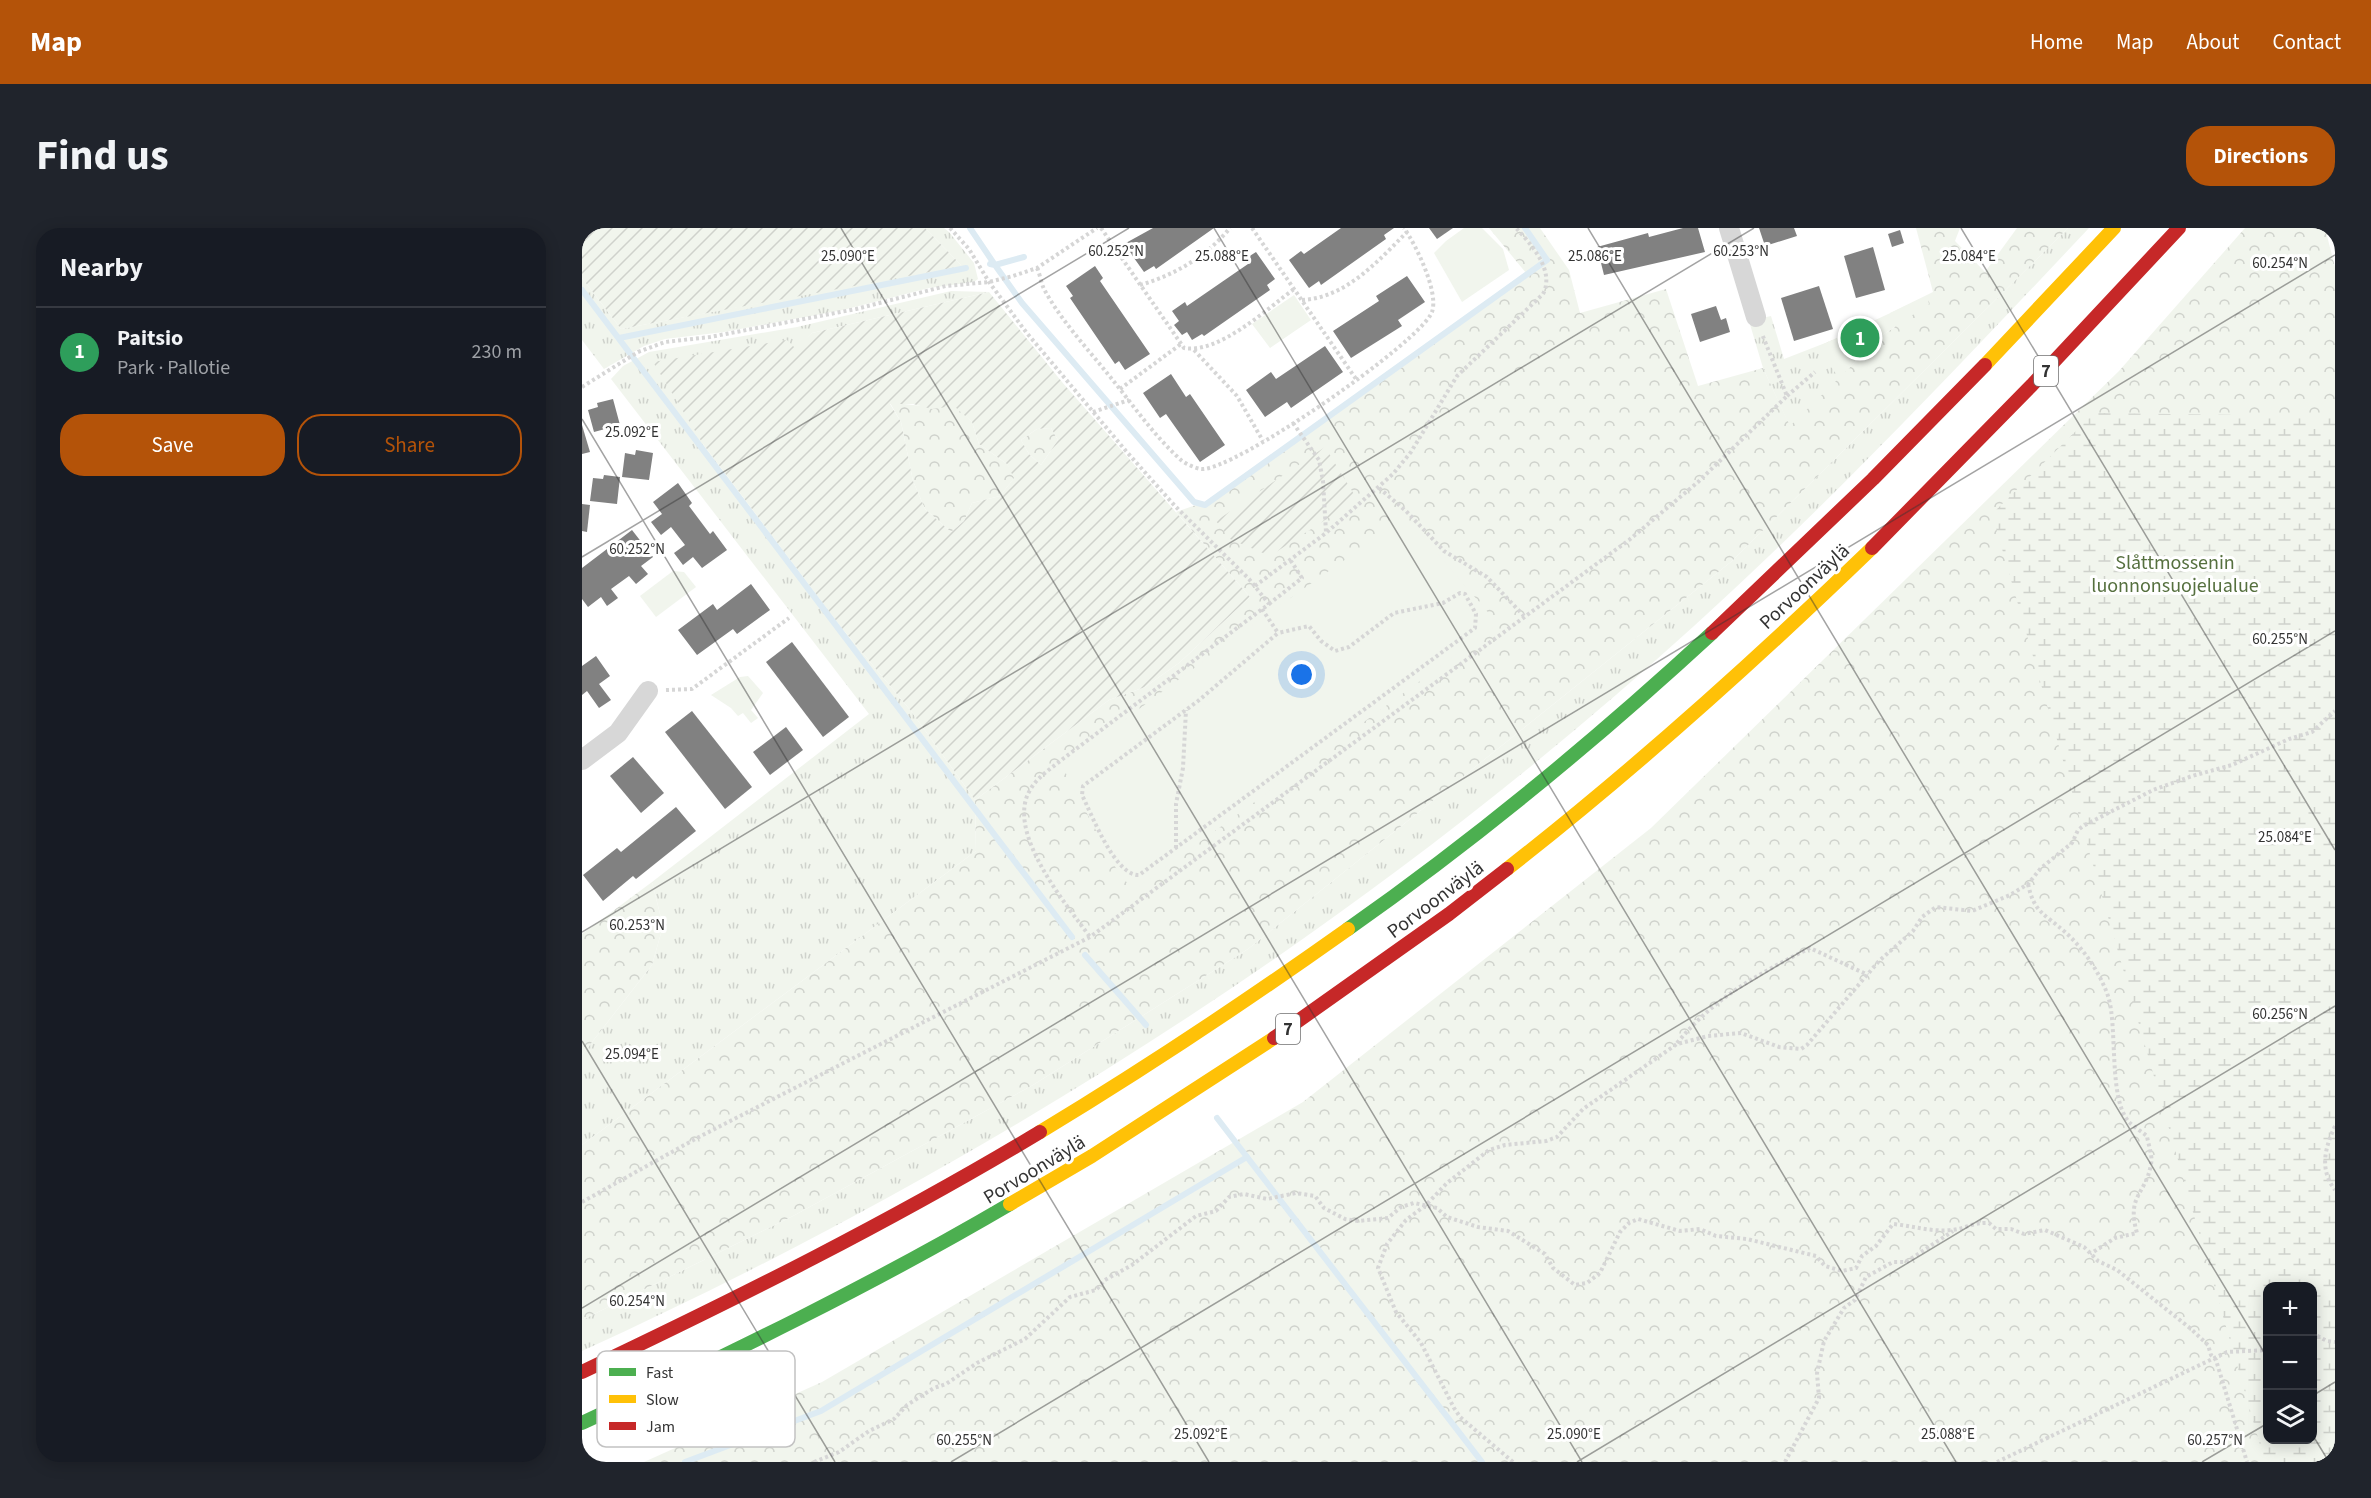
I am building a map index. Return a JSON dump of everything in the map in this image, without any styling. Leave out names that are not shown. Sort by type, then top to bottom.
[{"type":"highway","name":"Porvoonväylä","points":[[626,1351],[797,1269],[932,1196],[1132,1077],[1373,910],[1559,766],[1727,620],[1881,474],[2114,228]]},
{"type":"highway","name":"Porvoonväylä","points":[[735,1351],[775,1332],[987,1219],[1156,1118],[1402,949],[1582,809],[1823,596],[2002,418],[2179,228]]},
{"type":"highway","name":"Porvoonväylä","points":[[582,1372],[597,1365]]},
{"type":"highway","name":"Porvoonväylä","points":[[582,1423],[597,1416]]},
{"type":"street","points":[[1730,228],[1756,317]]},
{"type":"street","points":[[582,760],[618,733],[648,691]]},
{"type":"path","points":[[950,228],[969,249],[989,282],[1093,412],[1175,506],[1255,586],[1269,604]]},
{"type":"path","points":[[582,387],[638,352],[665,342],[710,337],[856,309],[946,286],[997,281],[1037,268],[1099,228],[1184,348],[1193,350],[1210,345],[1234,333],[1294,289]]},
{"type":"path","points":[[1140,285],[1163,279],[1195,260],[1230,228]]},
{"type":"path","points":[[1252,228],[1356,379]]},
{"type":"path","points":[[1255,586],[1291,561],[1379,488],[1411,452],[1457,376],[1543,294],[1547,286],[1548,273],[1516,228]]},
{"type":"path","points":[[1037,268],[1044,289],[1127,401],[1183,462],[1199,469],[1209,469],[1236,458],[1293,423],[1408,340],[1428,320],[1433,310],[1423,258],[1406,230],[1372,267],[1341,290],[1318,299],[1301,300]]},
{"type":"path","points":[[1756,317],[1787,396]]},
{"type":"path","points":[[1120,389],[1181,344]]},
{"type":"path","points":[[1193,350],[1238,396],[1263,442]]},
{"type":"path","points":[[582,1202],[697,1138],[1090,937],[1655,518],[1698,482],[1815,372]]},
{"type":"path","points":[[1093,412],[1127,401]]},
{"type":"path","points":[[1293,423],[1319,460],[1323,481],[1326,533]]},
{"type":"path","points":[[1379,488],[1406,511],[1444,551],[1487,577],[1524,616]]},
{"type":"path","points":[[1090,937],[1041,868],[1024,815],[1029,791],[1040,777],[1064,758],[1302,578],[1291,561]]},
{"type":"path","points":[[1460,593],[1465,594],[1476,614],[1475,628],[1139,875],[1129,873],[1112,855],[1082,795],[1083,786],[1186,709],[1278,633],[1309,626],[1321,641],[1335,651],[1349,647],[1394,613],[1443,603],[1460,593]]},
{"type":"path","points":[[1262,609],[1278,633]]},
{"type":"path","points":[[648,691],[692,689],[789,618]]},
{"type":"path","points":[[1176,848],[1176,804],[1183,768],[1186,709]]},
{"type":"path","points":[[1677,1044],[1716,1035],[1741,1033],[1779,1047],[1801,1049],[1814,1040],[1868,975],[1913,931],[1922,917],[1936,908],[1972,911],[2028,884],[2040,868],[2072,843],[2078,830],[2154,790],[2232,765],[2289,739],[2312,732],[2335,711]]},
{"type":"path","points":[[2028,884],[2032,903],[2049,921],[2065,932],[2092,964],[2109,998],[2118,1093],[2127,1120],[2147,1136],[2151,1164],[2133,1208],[2132,1215],[2137,1233],[2115,1238],[2090,1254]]},
{"type":"path","points":[[1513,1462],[1460,1417],[1421,1343],[1396,1312],[1378,1268],[1380,1258],[1393,1234],[1447,1183],[1489,1150],[1505,1145],[1546,1141],[1557,1137],[1583,1109],[1677,1044],[1697,1019],[1760,972],[1810,948],[1868,975]]},
{"type":"path","points":[[2335,1126],[2328,1144],[2324,1171],[2335,1190]]},
{"type":"path","points":[[814,1462],[839,1452],[868,1431],[894,1419],[907,1405],[934,1388],[946,1384],[971,1366],[1025,1339],[1070,1297],[1096,1290],[1105,1280],[1132,1265],[1151,1247],[1188,1224],[1196,1216],[1216,1211],[1228,1197],[1244,1194],[1267,1199],[1296,1193],[1315,1196],[1324,1208],[1345,1219],[1358,1221],[1388,1218],[1401,1207],[1414,1203],[1426,1205],[1437,1208],[1447,1217],[1478,1227],[1508,1231],[1545,1254],[1553,1268],[1575,1285],[1587,1283],[1600,1273],[1620,1232],[1629,1222],[1638,1219],[1680,1232],[1700,1229],[1716,1236],[1747,1239],[1816,1256],[1825,1266],[1842,1271],[1856,1268],[1862,1256],[1876,1246],[1893,1224],[1925,1231],[1954,1230]]},
{"type":"path","points":[[1785,1462],[1819,1398],[1817,1373],[1824,1341],[1844,1308],[1855,1300],[1866,1277],[1893,1262],[1906,1262],[1954,1230],[1974,1222],[1989,1223],[1996,1229],[2011,1229],[2024,1234],[2044,1230],[2084,1247],[2090,1254],[2146,1292],[2159,1307],[2191,1329],[2208,1345],[2211,1355],[2216,1360],[2247,1462]]},
{"type":"path","points":[[2317,1336],[2335,1342]]},
{"type":"path","points":[[1997,1462],[2163,1381],[2216,1360],[2227,1352],[2263,1350]]},
{"type":"green space","points":[[582,228],[925,228],[962,266],[621,329],[582,278]]},
{"type":"green space","points":[[925,228],[944,228],[949,232],[974,263],[978,279],[974,282],[929,288],[843,310],[724,332],[665,339],[644,346],[604,369],[582,340],[582,278],[621,329],[961,265]]},
{"type":"green space","points":[[1464,228],[1482,228],[1503,249],[1509,270],[1462,302],[1434,253]]},
{"type":"green space","points":[[1489,228],[1540,228],[1569,270],[1580,313],[1666,289],[1698,386],[1763,368],[1790,426],[1884,334],[1895,327],[1890,313],[1933,292],[1916,228],[1960,228],[1955,241],[1985,272],[2017,228],[2068,228],[1732,561],[1248,949],[1033,1085],[793,1216],[582,1320],[582,1145],[976,851],[975,800],[1109,700],[1145,687],[1179,663],[1250,597],[1176,512],[1210,500],[1526,273]]},
{"type":"green space","points":[[2068,228],[2089,228],[1796,530],[1694,626],[1568,735],[1438,840],[1304,938],[1166,1032],[1024,1120],[880,1202],[732,1279],[582,1351],[582,1320],[793,1216],[1033,1085],[1248,949],[1732,561]]},
{"type":"green space","points":[[2245,228],[2325,228],[2335,267],[2335,992],[2307,1178],[2335,1462],[644,1462],[677,1447],[795,1447],[795,1394],[822,1382],[1303,1102],[1651,828],[2119,371]]},
{"type":"green space","points":[[951,291],[989,292],[812,333],[703,444],[840,626],[911,711],[975,800],[976,851],[582,1145],[582,1055],[652,965],[663,926],[652,882],[869,714],[611,379],[623,366],[649,352],[797,327]]},
{"type":"green space","points":[[989,292],[1062,382],[1250,597],[1179,663],[1145,687],[1109,700],[975,800],[911,711],[840,626],[703,444],[653,362],[787,340],[795,348],[812,333]],"holes":[[[890,404],[913,404],[932,409],[954,406],[972,422],[979,444],[1007,464],[1014,478],[1000,496],[972,503],[964,521],[951,532],[925,509],[913,481],[901,422]],[[1051,428],[1058,440],[1041,465],[1029,454],[1021,440],[1037,429]]]},
{"type":"green space","points":[[1294,295],[1311,320],[1270,348],[1252,324]]},
{"type":"green space","points":[[1927,296],[1929,304],[1884,334],[1839,378],[1817,347]]},
{"type":"green space","points":[[1771,316],[1784,359],[1833,340],[1852,366],[1790,427],[1763,368],[1749,321]]},
{"type":"green space","points":[[890,403],[954,405],[972,422],[979,444],[1007,464],[1015,477],[1000,496],[972,503],[964,521],[951,532],[925,509],[913,481],[901,422]]},
{"type":"green space","name":"Slåttmossenin luonnonsuojelualue","points":[[2094,413],[2335,416],[2335,1462],[2265,1462],[1992,514]]},
{"type":"green space","points":[[1051,428],[1058,440],[1041,465],[1029,454],[1021,440],[1037,429]]},
{"type":"green space","points":[[1325,447],[1357,499],[1270,556],[1230,539],[1216,521]]},
{"type":"green space","points":[[1406,517],[1498,624],[1134,890],[1119,874],[1062,766],[1266,615]]},
{"type":"green space","points":[[673,571],[684,572],[696,587],[656,617],[640,596]]},
{"type":"green space","points":[[748,676],[763,693],[751,710],[758,718],[751,723],[743,713],[738,716],[731,708],[711,695],[740,677]]},
{"type":"green space","points":[[652,882],[663,926],[652,965],[582,1055],[582,934]]},
{"type":"building","points":[[1153,228],[1214,228],[1156,269],[1154,266],[1144,272],[1124,244]]},
{"type":"building","points":[[1341,228],[1394,228],[1384,235],[1386,239],[1321,285],[1319,281],[1309,288],[1289,260],[1301,251],[1304,254]]},
{"type":"building","points":[[1429,228],[1453,228],[1437,239]]},
{"type":"building","points":[[1683,228],[1698,228],[1705,252],[1604,275],[1597,247],[1648,233],[1649,237]]},
{"type":"building","points":[[1759,228],[1794,228],[1797,236],[1765,246]]},
{"type":"building","points":[[1900,230],[1904,243],[1892,247],[1888,234]]},
{"type":"building","points":[[1873,247],[1885,290],[1856,298],[1844,256]]},
{"type":"building","points":[[1256,252],[1275,279],[1267,285],[1270,290],[1204,336],[1202,334],[1192,340],[1187,332],[1182,335],[1174,325],[1179,321],[1172,311],[1185,302],[1187,306],[1248,264],[1245,259]]},
{"type":"building","points":[[1095,266],[1103,278],[1100,281],[1150,354],[1125,370],[1119,361],[1115,364],[1070,298],[1073,296],[1066,286]]},
{"type":"building","points":[[1407,276],[1425,302],[1398,320],[1402,326],[1351,358],[1333,331],[1379,301],[1376,296]]},
{"type":"building","points":[[1819,286],[1833,329],[1794,341],[1781,298]]},
{"type":"building","points":[[1716,306],[1721,320],[1726,318],[1730,332],[1700,342],[1691,314]]},
{"type":"building","points":[[1325,346],[1343,372],[1291,408],[1287,402],[1265,417],[1246,390],[1271,372],[1276,379]]},
{"type":"building","points":[[1171,374],[1186,397],[1190,394],[1225,445],[1200,462],[1166,414],[1160,418],[1143,393]]},
{"type":"building","points":[[613,399],[620,425],[594,432],[588,410],[598,407],[597,403]]},
{"type":"building","points":[[582,425],[590,452],[582,454]]},
{"type":"building","points":[[636,450],[653,453],[649,480],[622,477],[625,453],[635,455]]},
{"type":"building","points":[[604,475],[620,477],[617,504],[590,501],[593,478],[603,479]]},
{"type":"building","points":[[678,483],[692,503],[689,506],[710,534],[713,531],[727,550],[702,568],[693,557],[683,565],[674,553],[685,545],[671,527],[661,535],[651,522],[662,514],[653,502]]},
{"type":"building","points":[[582,504],[590,505],[587,532],[582,531]]},
{"type":"building","points":[[632,530],[653,557],[641,566],[648,574],[636,584],[629,576],[611,589],[618,598],[607,606],[601,597],[588,607],[582,599],[582,568]]},
{"type":"building","points":[[751,584],[770,610],[737,634],[733,629],[697,655],[678,630],[713,604],[717,610]]},
{"type":"building","points":[[792,642],[849,717],[823,737],[766,662]]},
{"type":"building","points":[[596,656],[610,676],[599,684],[611,700],[599,708],[587,691],[582,695],[582,666]]},
{"type":"building","points":[[692,711],[752,787],[725,809],[665,732]]},
{"type":"building","points":[[786,727],[803,750],[770,775],[753,752]]},
{"type":"building","points":[[633,757],[664,793],[641,813],[610,776]]},
{"type":"building","points":[[676,807],[696,831],[636,879],[633,876],[603,901],[583,875],[617,848],[621,852]]},
{"type":"waterway","points":[[970,228],[995,265],[1024,257]]},
{"type":"waterway","points":[[990,264],[995,265],[1022,303],[1194,502],[1205,505],[1547,260],[1525,228]]},
{"type":"waterway","points":[[619,338],[966,268]]},
{"type":"waterway","points":[[582,290],[1072,937]]},
{"type":"waterway","points":[[1085,955],[1146,1025]]},
{"type":"waterway","points":[[795,1421],[821,1411],[1247,1157],[1217,1118]]},
{"type":"waterway","points":[[1247,1157],[1482,1462]]},
{"type":"waterway","points":[[685,1462],[725,1447]]},
{"type":"traffic: fast","points":[[1348,929],[1443,860],[1535,787],[1712,633]]},
{"type":"traffic: fast","points":[[732,1351],[905,1263],[1010,1204]]},
{"type":"traffic: fast","points":[[582,1423],[597,1416]]},
{"type":"traffic: slow","points":[[1985,365],[2114,228]]},
{"type":"traffic: slow","points":[[1507,869],[1602,793],[1694,713],[1872,548]]},
{"type":"traffic: slow","points":[[1040,1132],[1196,1033],[1348,929]]},
{"type":"traffic: slow","points":[[1010,1204],[1092,1156],[1274,1038]]},
{"type":"traffic: jam","points":[[1872,548],[2032,385],[2179,228]]},
{"type":"traffic: jam","points":[[1712,633],[1873,479],[1985,365]]},
{"type":"traffic: jam","points":[[1274,1038],[1449,914],[1507,869]]},
{"type":"traffic: jam","points":[[626,1351],[871,1228],[1040,1132]]},
{"type":"traffic: jam","points":[[582,1372],[597,1365]]},
{"type":"place","name":"Paitsio","points":[[1860,338]]}]
